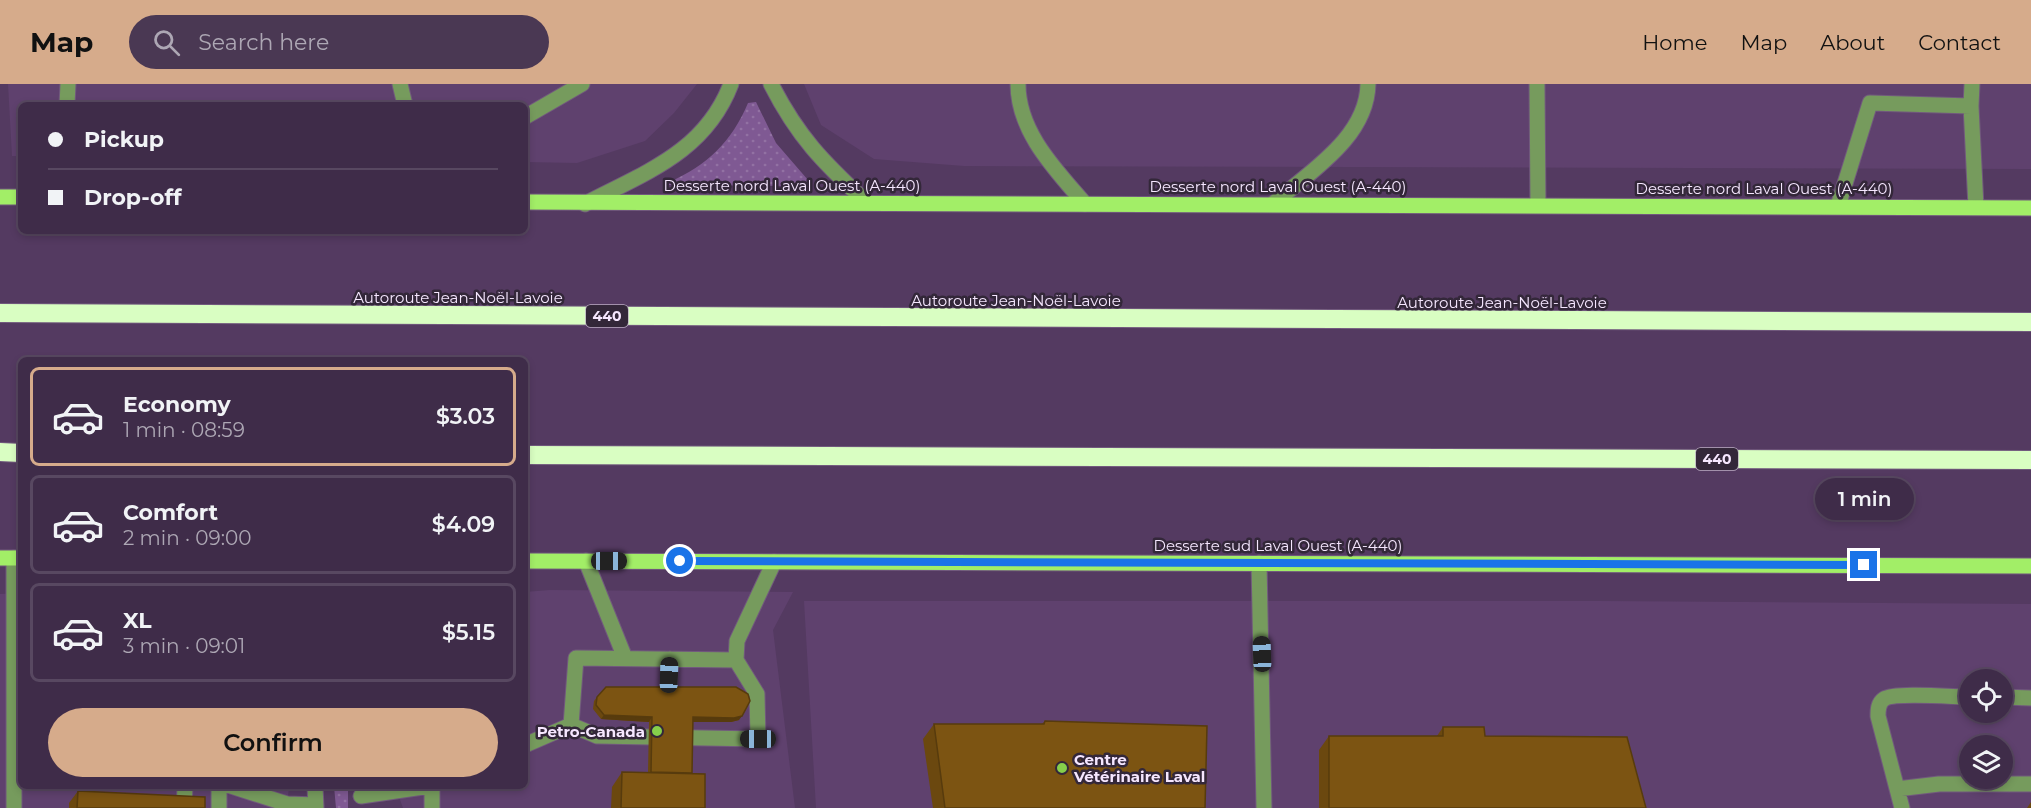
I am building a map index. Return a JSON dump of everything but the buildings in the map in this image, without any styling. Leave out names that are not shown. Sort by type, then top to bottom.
[{"type":"highway","name":"Autoroute Jean-Noël-Lavoie","points":[[0,313],[2031,322]]},
{"type":"highway","points":[[0,453],[18,453]]},
{"type":"highway","name":"440","points":[[528,454],[2031,460]]},
{"type":"main road","points":[[0,197],[18,197]]},
{"type":"main road","name":"Desserte nord Laval Ouest (A-440)","points":[[528,202],[2031,207]]},
{"type":"main road","name":"Desserte sud Laval Ouest (A-440)","points":[[528,561],[2031,566]]},
{"type":"street","points":[[67,102],[68,84]]},
{"type":"street","points":[[400,84],[404,102]]},
{"type":"street","points":[[528,115],[582,84]]},
{"type":"street","points":[[585,204],[656,167],[692,144],[716,117],[731,84]]},
{"type":"street","points":[[771,84],[790,121],[811,149],[866,202]]},
{"type":"street","points":[[1018,84],[1020,112],[1025,123],[1058,173],[1085,204]]},
{"type":"street","points":[[1272,204],[1348,137],[1364,112],[1368,84]]},
{"type":"street","points":[[1537,84],[1538,205]]},
{"type":"street","points":[[1972,84],[1976,207]]},
{"type":"street","points":[[1838,206],[1870,104],[1971,106]]},
{"type":"street","points":[[12,558],[17,663],[18,766],[14,808]]},
{"type":"street","points":[[586,561],[625,658]]},
{"type":"street","points":[[528,744],[571,725],[597,736],[758,739],[757,694],[736,660],[740,631],[774,562]]},
{"type":"street","points":[[1259,563],[1264,808]]},
{"type":"street","points":[[571,725],[576,658],[736,660]]},
{"type":"street","points":[[668,737],[670,659]]},
{"type":"street","points":[[1902,808],[1878,716],[1879,705],[1884,699],[1898,696],[1959,697]]},
{"type":"street","points":[[2013,697],[2031,698]]},
{"type":"street","points":[[1897,789],[1939,784],[2031,784]]},
{"type":"street","points":[[184,808],[185,789]]},
{"type":"street","points":[[219,789],[219,808]]},
{"type":"street","points":[[240,789],[287,804],[316,807],[315,789]]},
{"type":"street","points":[[361,797],[412,789]]},
{"type":"street","points":[[431,789],[432,808]]},
{"type":"shaded area","points":[[8,84],[697,84],[674,113],[645,141],[577,163],[528,162],[528,102],[18,102],[18,156],[12,156]]},
{"type":"shaded area","points":[[804,84],[2031,84],[2031,169],[964,166],[874,159],[821,125]]},
{"type":"shaded area","points":[[756,102],[776,143],[808,180],[806,186],[669,185],[669,182],[683,176],[717,151],[742,117],[748,103]]},
{"type":"shaded area","points":[[528,592],[793,592],[773,630],[795,808],[403,808],[396,789],[528,789]]},
{"type":"shaded area","points":[[18,593],[18,789],[289,789],[287,808],[0,808],[0,594]]},
{"type":"shaded area","points":[[804,601],[1600,601],[2031,604],[2031,808],[816,808]]},
{"type":"shaded area","points":[[334,789],[348,789],[348,808],[336,808]]},
{"type":"place","name":"Petro-Canada","points":[[657,731]]},
{"type":"place","name":"Centre Vétérinaire Laval","points":[[1062,768]]},
{"type":"route","points":[[680,561],[1864,565]]}]
